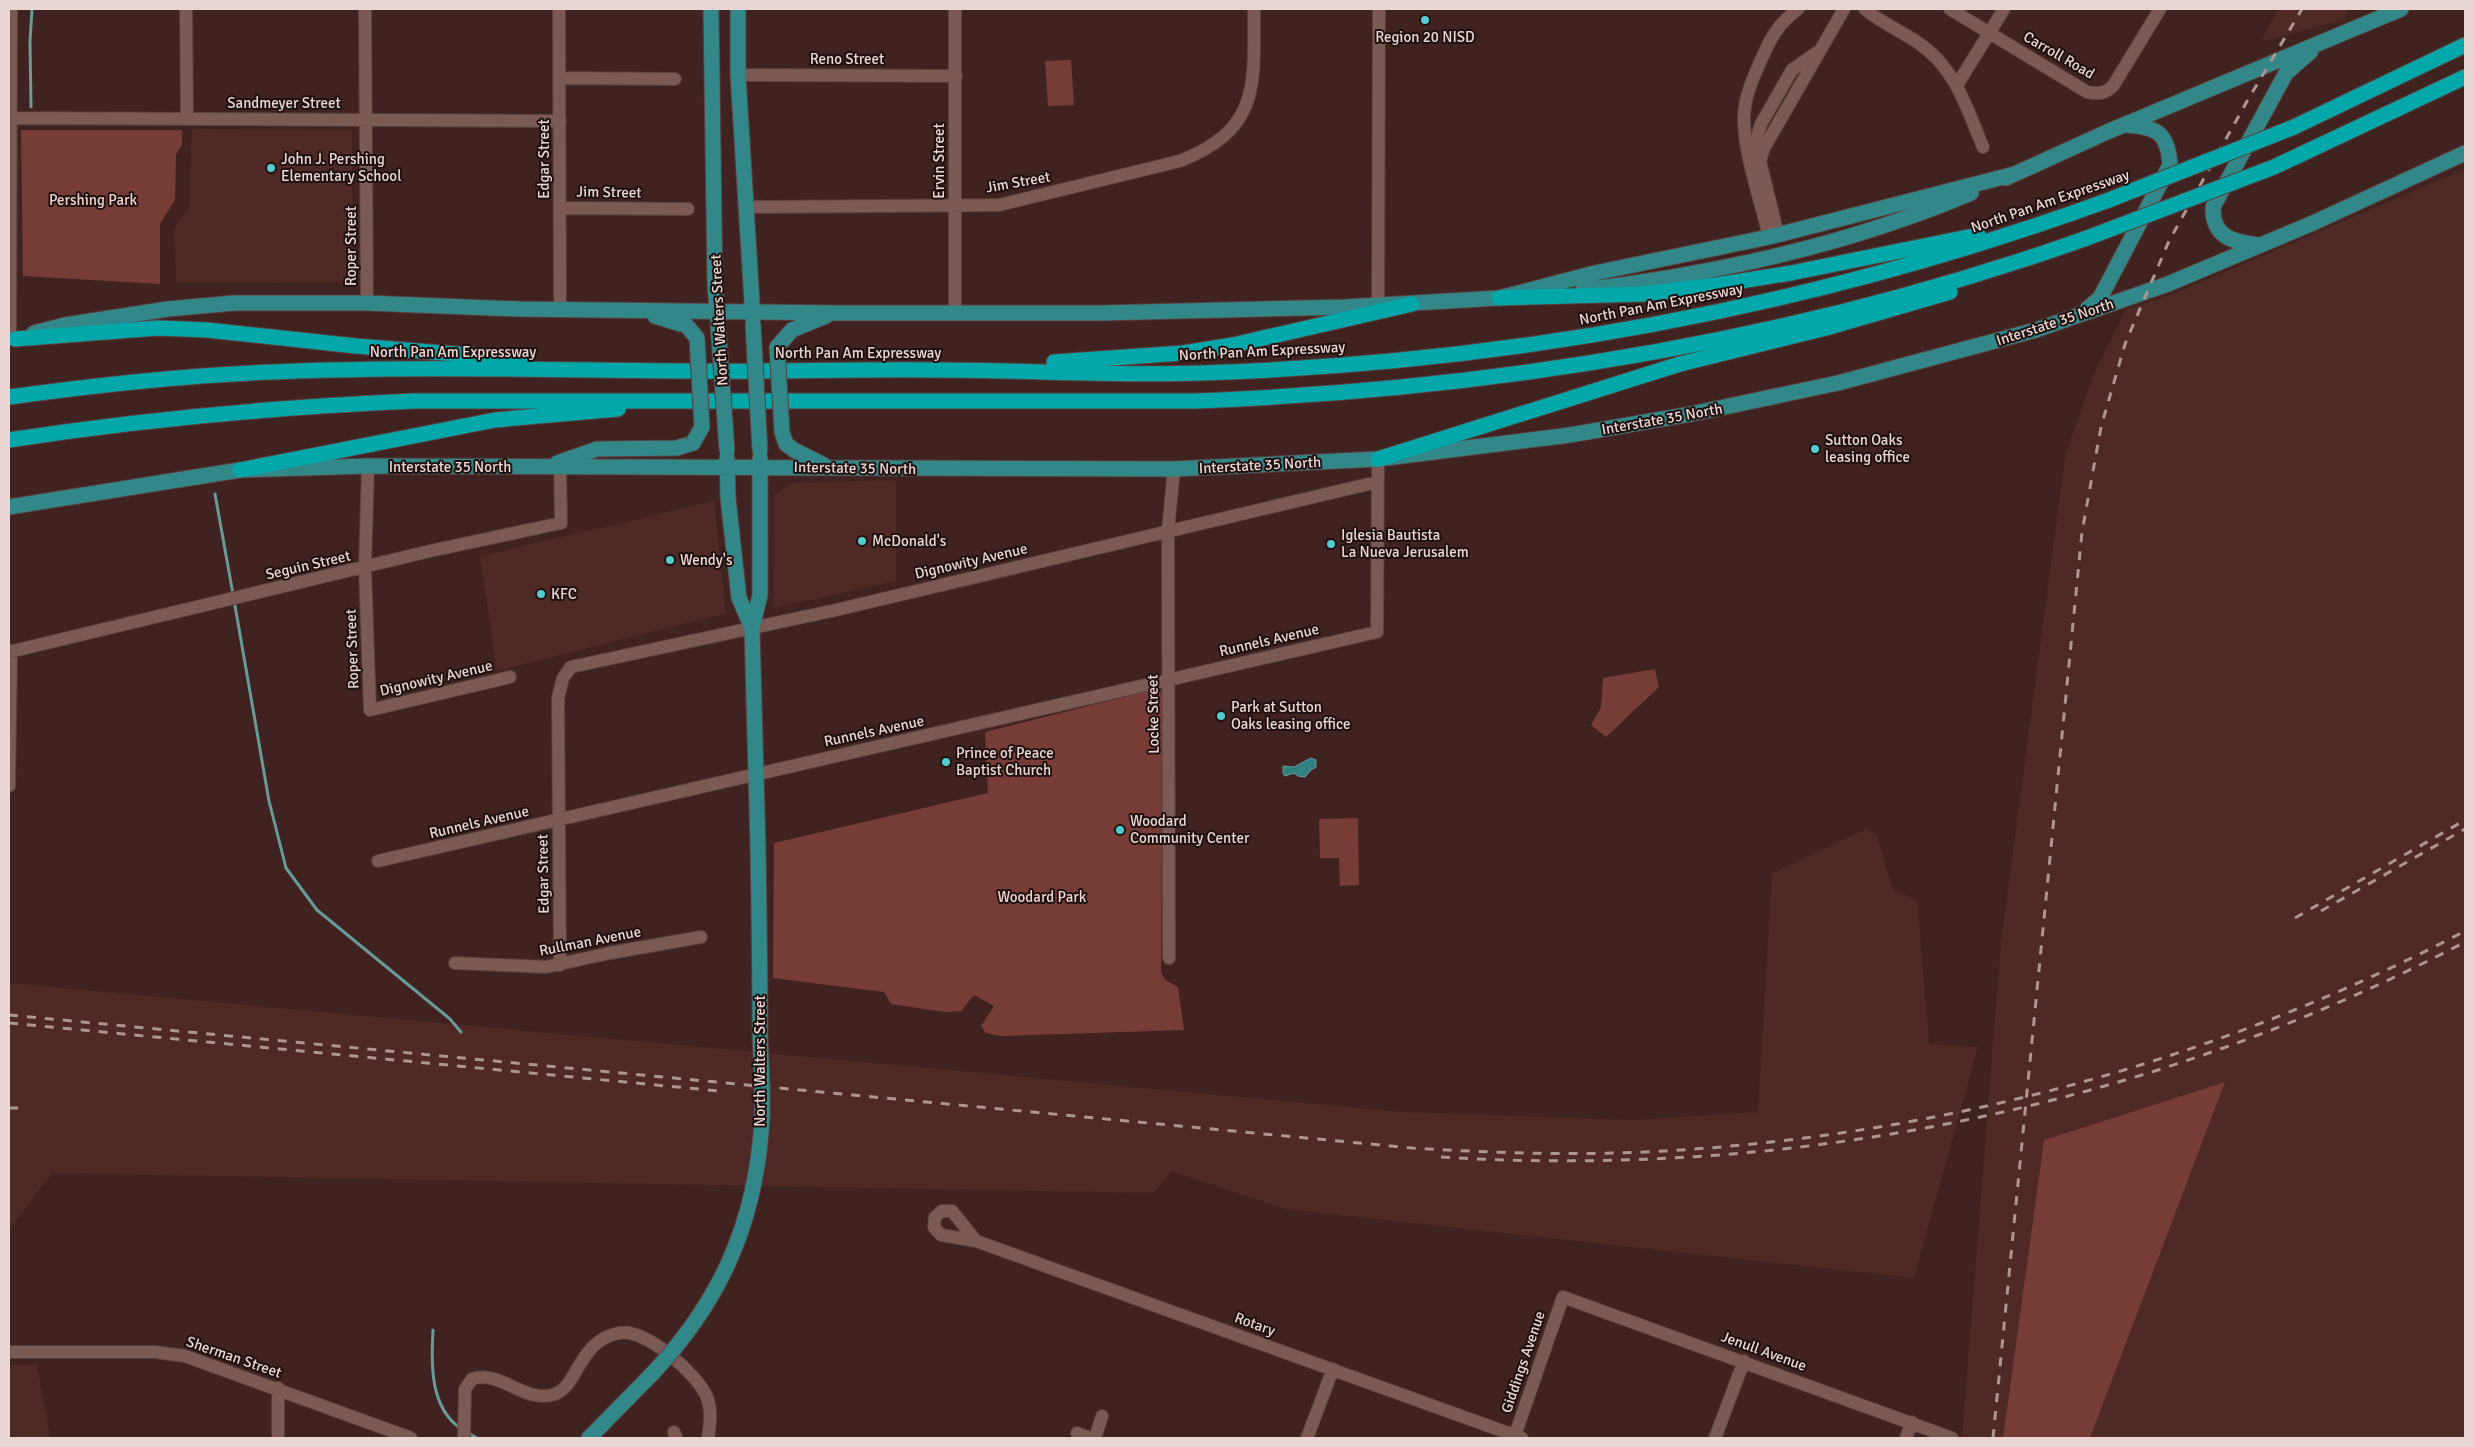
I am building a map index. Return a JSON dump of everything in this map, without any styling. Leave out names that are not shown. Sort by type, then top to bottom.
[{"type":"highway","name":"North Pan Am Expressway","points":[[9,397],[141,381],[277,371],[442,368],[1206,373],[1371,363],[1560,340],[1721,312],[1790,296],[1926,260],[2074,212],[2294,127],[2465,45]]},
{"type":"highway","points":[[9,440],[174,417],[342,404],[498,399],[1196,401],[1277,398],[1413,387],[1574,367],[1730,339],[1889,300],[2009,265],[2087,238],[2274,167],[2465,77]]},
{"type":"highway","points":[[1499,298],[1643,294],[1716,286],[1925,247],[2074,212]]},
{"type":"highway","points":[[1378,459],[1680,364],[1920,302],[1956,290],[2009,265]]},
{"type":"highway","points":[[933,370],[1183,353],[1242,343],[1412,304]]},
{"type":"highway","points":[[11,339],[158,328],[207,330],[473,356],[692,371]]},
{"type":"highway","points":[[240,470],[495,420],[688,401]]},
{"type":"main road","name":"North Walters Street","points":[[711,9],[718,317],[726,467],[739,598],[752,628]]},
{"type":"main road","name":"North Walters Street","points":[[589,1438],[677,1347],[710,1301],[746,1223],[754,1189],[762,1110],[758,773],[752,628],[760,595],[760,451],[738,75],[738,9]]},
{"type":"main road","points":[[11,339],[65,325],[208,305],[367,303],[623,310],[718,317],[837,312],[1120,313],[1412,304],[1499,298],[1644,282],[1753,262],[1853,235],[1925,212],[2015,174],[2124,124],[2401,9]]},
{"type":"main road","points":[[2258,245],[2228,238],[2218,230],[2212,218],[2213,207],[2286,73],[2320,43]]},
{"type":"main road","points":[[2082,314],[2100,298],[2170,164],[2169,150],[2165,139],[2150,127],[2124,124]]},
{"type":"main road","name":"Interstate 35 North","points":[[9,507],[240,470],[368,466],[1174,469],[1378,459],[1570,436],[1692,414],[1838,384],[2027,332],[2168,284],[2313,223],[2465,152]]},
{"type":"main road","points":[[1499,298],[1596,273],[1774,236],[2015,174]]},
{"type":"main road","points":[[553,467],[597,449],[677,448],[693,443],[702,427],[697,338],[687,326],[668,319],[623,310]]},
{"type":"main road","points":[[828,467],[786,444],[782,432],[777,347],[792,330],[837,312]]},
{"type":"street","points":[[11,339],[10,118],[12,9]]},
{"type":"street","points":[[186,9],[187,119]]},
{"type":"street","name":"Roper Street","points":[[365,9],[367,303]]},
{"type":"street","name":"Edgar Street","points":[[559,9],[560,309]]},
{"type":"street","name":"Ervin Street","points":[[955,9],[955,313]]},
{"type":"street","name":"Jim Street","points":[[747,207],[999,204],[1024,200],[1180,161],[1205,151],[1220,141],[1235,126],[1244,111],[1252,86],[1254,9]]},
{"type":"street","points":[[1378,306],[1379,9]]},
{"type":"street","points":[[1774,236],[1746,142],[1744,117],[1750,86],[1768,43],[1781,22],[1798,9]]},
{"type":"street","points":[[1774,236],[1757,138],[1761,124],[1792,70],[1820,50],[1843,9],[1867,10],[1922,45],[1944,65],[1957,85],[1983,148]]},
{"type":"street","points":[[1950,9],[1989,33]]},
{"type":"street","points":[[1957,85],[2004,9]]},
{"type":"street","name":"Carroll Road","points":[[1989,33],[2087,92],[2098,94],[2108,91],[2113,86],[2160,9]]},
{"type":"street","name":"Reno Street","points":[[738,75],[956,76]]},
{"type":"street","points":[[560,78],[676,79]]},
{"type":"street","name":"Sandmeyer Street","points":[[10,118],[560,121]]},
{"type":"street","name":"Jim Street","points":[[560,208],[688,209]]},
{"type":"street","points":[[1377,482],[1378,459]]},
{"type":"street","name":"Roper Street","points":[[368,466],[366,568],[370,710]]},
{"type":"street","name":"Seguin Street","points":[[10,652],[561,523],[553,467]]},
{"type":"street","name":"Locke Street","points":[[1169,958],[1168,530],[1174,469]]},
{"type":"street","name":"Dignowity Avenue","points":[[571,667],[752,628],[1377,482]]},
{"type":"street","name":"Runnels Avenue","points":[[378,862],[1377,632],[1377,482]]},
{"type":"street","points":[[9,786],[10,652]]},
{"type":"street","name":"Edgar Street","points":[[560,965],[558,698],[564,678],[571,667]]},
{"type":"street","name":"Dignowity Avenue","points":[[370,710],[510,677]]},
{"type":"street","name":"Rullman Avenue","points":[[455,963],[536,967],[560,965],[610,953],[701,937]]},
{"type":"street","name":"Rotary","points":[[976,1241],[1517,1437]]},
{"type":"street","name":"Jenull Avenue","points":[[1563,1297],[1744,1361],[1952,1438]]},
{"type":"street","name":"Giddings Avenue","points":[[1517,1437],[1563,1297]]},
{"type":"street","points":[[464,1438],[465,1389],[472,1380],[486,1377],[536,1395],[556,1394],[564,1388],[582,1359],[595,1344],[604,1338],[624,1333],[644,1336],[662,1347],[699,1385],[709,1404],[711,1420],[708,1438]]},
{"type":"street","name":"Sherman Street","points":[[9,1352],[177,1354],[278,1388],[411,1438]]},
{"type":"street","points":[[1715,1438],[1744,1361]]},
{"type":"street","points":[[1307,1438],[1333,1369]]},
{"type":"street","points":[[278,1388],[278,1438]]},
{"type":"street","points":[[1095,1438],[1102,1416]]},
{"type":"street","points":[[1906,1438],[1912,1422]]},
{"type":"street","points":[[1077,1433],[1090,1438]]},
{"type":"shaded area","points":[[2279,9],[2349,9],[2343,20],[2260,42]]},
{"type":"shaded area","name":"John J. Pershing Elementary School","points":[[192,129],[352,130],[352,283],[176,282],[174,229],[189,207]]},
{"type":"shaded area","points":[[2465,169],[2465,1438],[2090,1438],[2224,1082],[2044,1140],[2003,1438],[1962,1438],[2001,943],[2065,457],[2092,378],[2126,310],[2175,293]]},
{"type":"shaded area","points":[[896,480],[896,581],[773,608],[774,495],[792,483]]},
{"type":"shaded area","points":[[714,501],[726,613],[497,671],[480,556]]},
{"type":"shaded area","points":[[1867,828],[1877,836],[1893,890],[1917,900],[1929,1044],[1978,1047],[1914,1278],[1285,1209],[1172,1171],[1153,1193],[52,1173],[9,1230],[9,983],[1403,1112],[1633,1120],[1758,1112],[1772,874]]},
{"type":"shaded area","points":[[9,1365],[37,1365],[50,1437],[80,1438],[9,1438]]},
{"type":"green space","points":[[1071,60],[1074,105],[1048,106],[1045,61]]},
{"type":"green space","name":"Pershing Park","points":[[21,130],[182,130],[182,144],[176,155],[175,200],[160,224],[160,284],[23,276]]},
{"type":"green space","points":[[1655,669],[1659,687],[1606,737],[1591,725],[1601,707],[1603,678]]},
{"type":"green space","name":"Woodard Park","points":[[1155,689],[1160,690],[1163,698],[1161,972],[1165,980],[1178,987],[1184,1030],[1000,1036],[986,1033],[981,1026],[994,1006],[974,995],[961,1011],[945,1012],[891,1004],[884,992],[773,978],[774,843],[988,793],[985,732]]},
{"type":"green space","points":[[1358,818],[1359,885],[1340,886],[1339,858],[1320,858],[1319,819]]},
{"type":"green space","points":[[2225,1082],[2090,1438],[2003,1438],[2044,1140]]},
{"type":"water","points":[[1311,758],[1316,760],[1316,767],[1305,777],[1294,773],[1285,776],[1283,773],[1283,766],[1294,767]]},
{"type":"waterway","points":[[31,107],[30,41],[32,9]]},
{"type":"waterway","points":[[215,494],[233,594]]},
{"type":"waterway","points":[[234,600],[269,801],[286,868],[317,910],[450,1019],[461,1032]]},
{"type":"waterway","points":[[433,1330],[434,1384],[443,1409],[460,1428]]},
{"type":"waterway","points":[[468,1433],[477,1438]]},
{"type":"railway","points":[[1993,1438],[2082,532],[2101,427],[2125,344],[2169,241],[2246,103],[2302,9]]},
{"type":"railway","points":[[2295,918],[2465,820]]},
{"type":"railway","points":[[2321,911],[2465,829]]},
{"type":"railway","points":[[9,1015],[1412,1148],[1538,1153],[1632,1153],[1768,1142],[1872,1128],[1975,1109],[2076,1084],[2176,1054],[2274,1018],[2371,977],[2465,931]]},
{"type":"railway","points":[[1441,1157],[1574,1161],[1706,1156],[1838,1142],[1968,1120],[2096,1088],[2222,1048],[2345,1000],[2465,942]]},
{"type":"railway","points":[[9,1023],[719,1091]]},
{"type":"railway","points":[[9,1108],[21,1108]]},
{"type":"place","name":"Region 20 NISD","points":[[1425,20]]},
{"type":"place","name":"John J. Pershing Elementary School","points":[[271,168]]},
{"type":"place","name":"Sutton Oaks leasing office","points":[[1815,449]]},
{"type":"place","name":"McDonald's","points":[[862,541]]},
{"type":"place","name":"Iglesia Bautista La Nueva Jerusalem","points":[[1331,544]]},
{"type":"place","name":"Wendy's","points":[[670,560]]},
{"type":"place","name":"KFC","points":[[541,594]]},
{"type":"place","name":"Park at Sutton Oaks leasing office","points":[[1221,716]]},
{"type":"place","name":"Prince of Peace Baptist Church","points":[[946,762]]},
{"type":"place","name":"Woodard Community Center","points":[[1120,830]]}]
